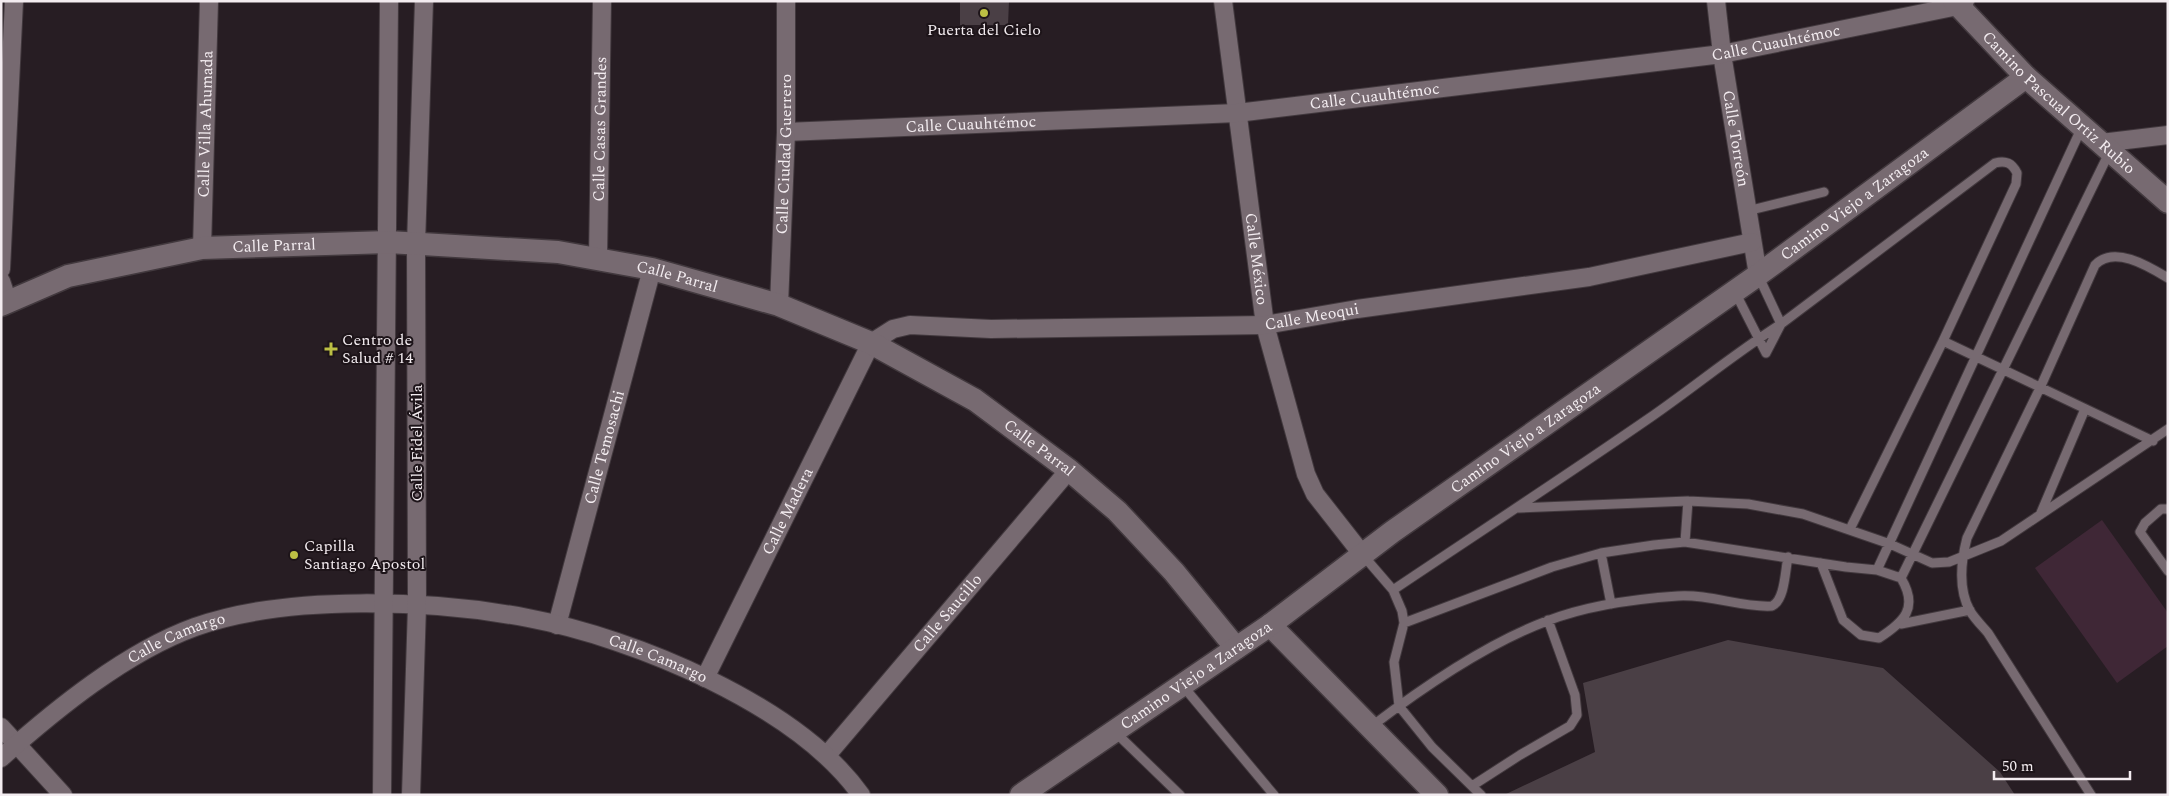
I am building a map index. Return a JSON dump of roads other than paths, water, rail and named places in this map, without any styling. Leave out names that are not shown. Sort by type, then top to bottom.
[{"type":"street","points":[[1,269],[14,1]]},
{"type":"street","name":"Calle Villa Ahumada","points":[[202,248],[209,1]]},
{"type":"street","name":"Calle Fidel Ávila","points":[[382,795],[389,1]]},
{"type":"street","name":"Calle Fidel Ávila","points":[[411,795],[416,606],[416,244],[424,1]]},
{"type":"street","name":"Calle Casas Grandes","points":[[598,258],[602,1]]},
{"type":"street","name":"Calle Ciudad Guerrero","points":[[779,305],[786,132],[786,1]]},
{"type":"street","name":"Calle México","points":[[1223,1],[1265,325],[1306,474],[1315,494],[1362,554]]},
{"type":"street","name":"Calle Torreón","points":[[1716,1],[1722,54],[1758,275]]},
{"type":"street","name":"Calle Cuauhtémoc","points":[[786,132],[1237,113],[1722,54],[1959,3]]},
{"type":"street","name":"Camino Pascual Ortiz Rubio","points":[[1959,3],[2026,77],[2168,202]]},
{"type":"street","name":"Camino Viejo a Zaragoza","points":[[1021,795],[1270,625],[1362,554],[1735,292],[2026,77]]},
{"type":"street","points":[[2105,147],[2168,135]]},
{"type":"street","name":"Calle Parral","points":[[3,296],[68,276],[202,248],[388,242],[558,252],[598,258],[652,269],[779,305],[871,343],[975,400],[1068,470],[1123,518],[1174,572],[1236,648]]},
{"type":"street","name":"Calle Meoqui","points":[[871,343],[893,329],[910,325],[992,329],[1265,325],[1357,309],[1589,277],[1752,242]]},
{"type":"street","name":"Calle Temosachi","points":[[557,625],[652,269]]},
{"type":"street","name":"Calle Madera","points":[[704,678],[871,343]]},
{"type":"street","name":"Calle Saucillo","points":[[827,755],[1068,470]]},
{"type":"street","name":"Calle Camargo","points":[[1,758],[111,672],[149,648],[196,627],[244,615],[305,606],[383,603],[483,612],[557,625],[625,645],[704,678],[752,703],[793,728],[827,755],[861,795]]},
{"type":"street","points":[[1270,625],[1437,795]]},
{"type":"street","points":[[1,727],[63,795]]},
{"type":"lane","points":[[1877,570],[2082,126]]},
{"type":"lane","points":[[1902,578],[2002,370],[2105,147]]},
{"type":"lane","points":[[1393,590],[1518,508],[1684,394],[1758,338],[1781,324],[1995,163],[2002,161],[2009,163],[2017,173],[2016,184],[1943,341],[1850,529]]},
{"type":"lane","points":[[1747,211],[1824,192]]},
{"type":"lane","points":[[2091,795],[1988,633],[1970,610],[1961,576],[1962,556],[1967,538],[2040,388],[2095,265],[2102,259],[2111,256],[2124,258],[2148,266],[2168,278]]},
{"type":"lane","points":[[1758,275],[1781,324]]},
{"type":"lane","points":[[1735,292],[1766,353],[1781,324]]},
{"type":"lane","points":[[1943,341],[2153,440]]},
{"type":"lane","points":[[2040,516],[2085,409]]},
{"type":"lane","points":[[1518,508],[1688,501],[1748,504],[1803,514],[1850,529],[1932,563],[1949,562],[2001,541],[2168,429]]},
{"type":"lane","points":[[1685,542],[1688,501]]},
{"type":"lane","points":[[2168,509],[2161,509],[2145,523],[2140,532],[2168,571]]},
{"type":"lane","points":[[1404,622],[1552,567],[1601,553],[1685,542],[1877,570],[1902,578],[1907,587],[1909,604],[1901,624]]},
{"type":"lane","points":[[1601,553],[1610,604]]},
{"type":"lane","points":[[1362,554],[1393,590],[1402,611],[1404,622],[1394,662],[1399,706],[1432,747],[1481,795]]},
{"type":"lane","points":[[1370,727],[1399,706],[1510,636],[1548,620],[1610,604],[1679,596],[1706,596],[1772,606],[1778,602],[1788,558]]},
{"type":"lane","points":[[1821,563],[1843,620],[1861,635],[1879,638],[1901,624],[1970,610]]},
{"type":"lane","points":[[1472,786],[1520,754],[1565,730],[1574,721],[1577,706],[1575,695],[1548,620]]},
{"type":"lane","points":[[1182,685],[1274,795]]},
{"type":"lane","points":[[1114,731],[1180,795]]},
{"type":"place","name":"Puerta del Cielo","points":[[984,13]]},
{"type":"place","name":"Centro de Salud # 14","points":[[331,349]]},
{"type":"place","name":"Capilla Santiago Apostol","points":[[294,555]]}]
